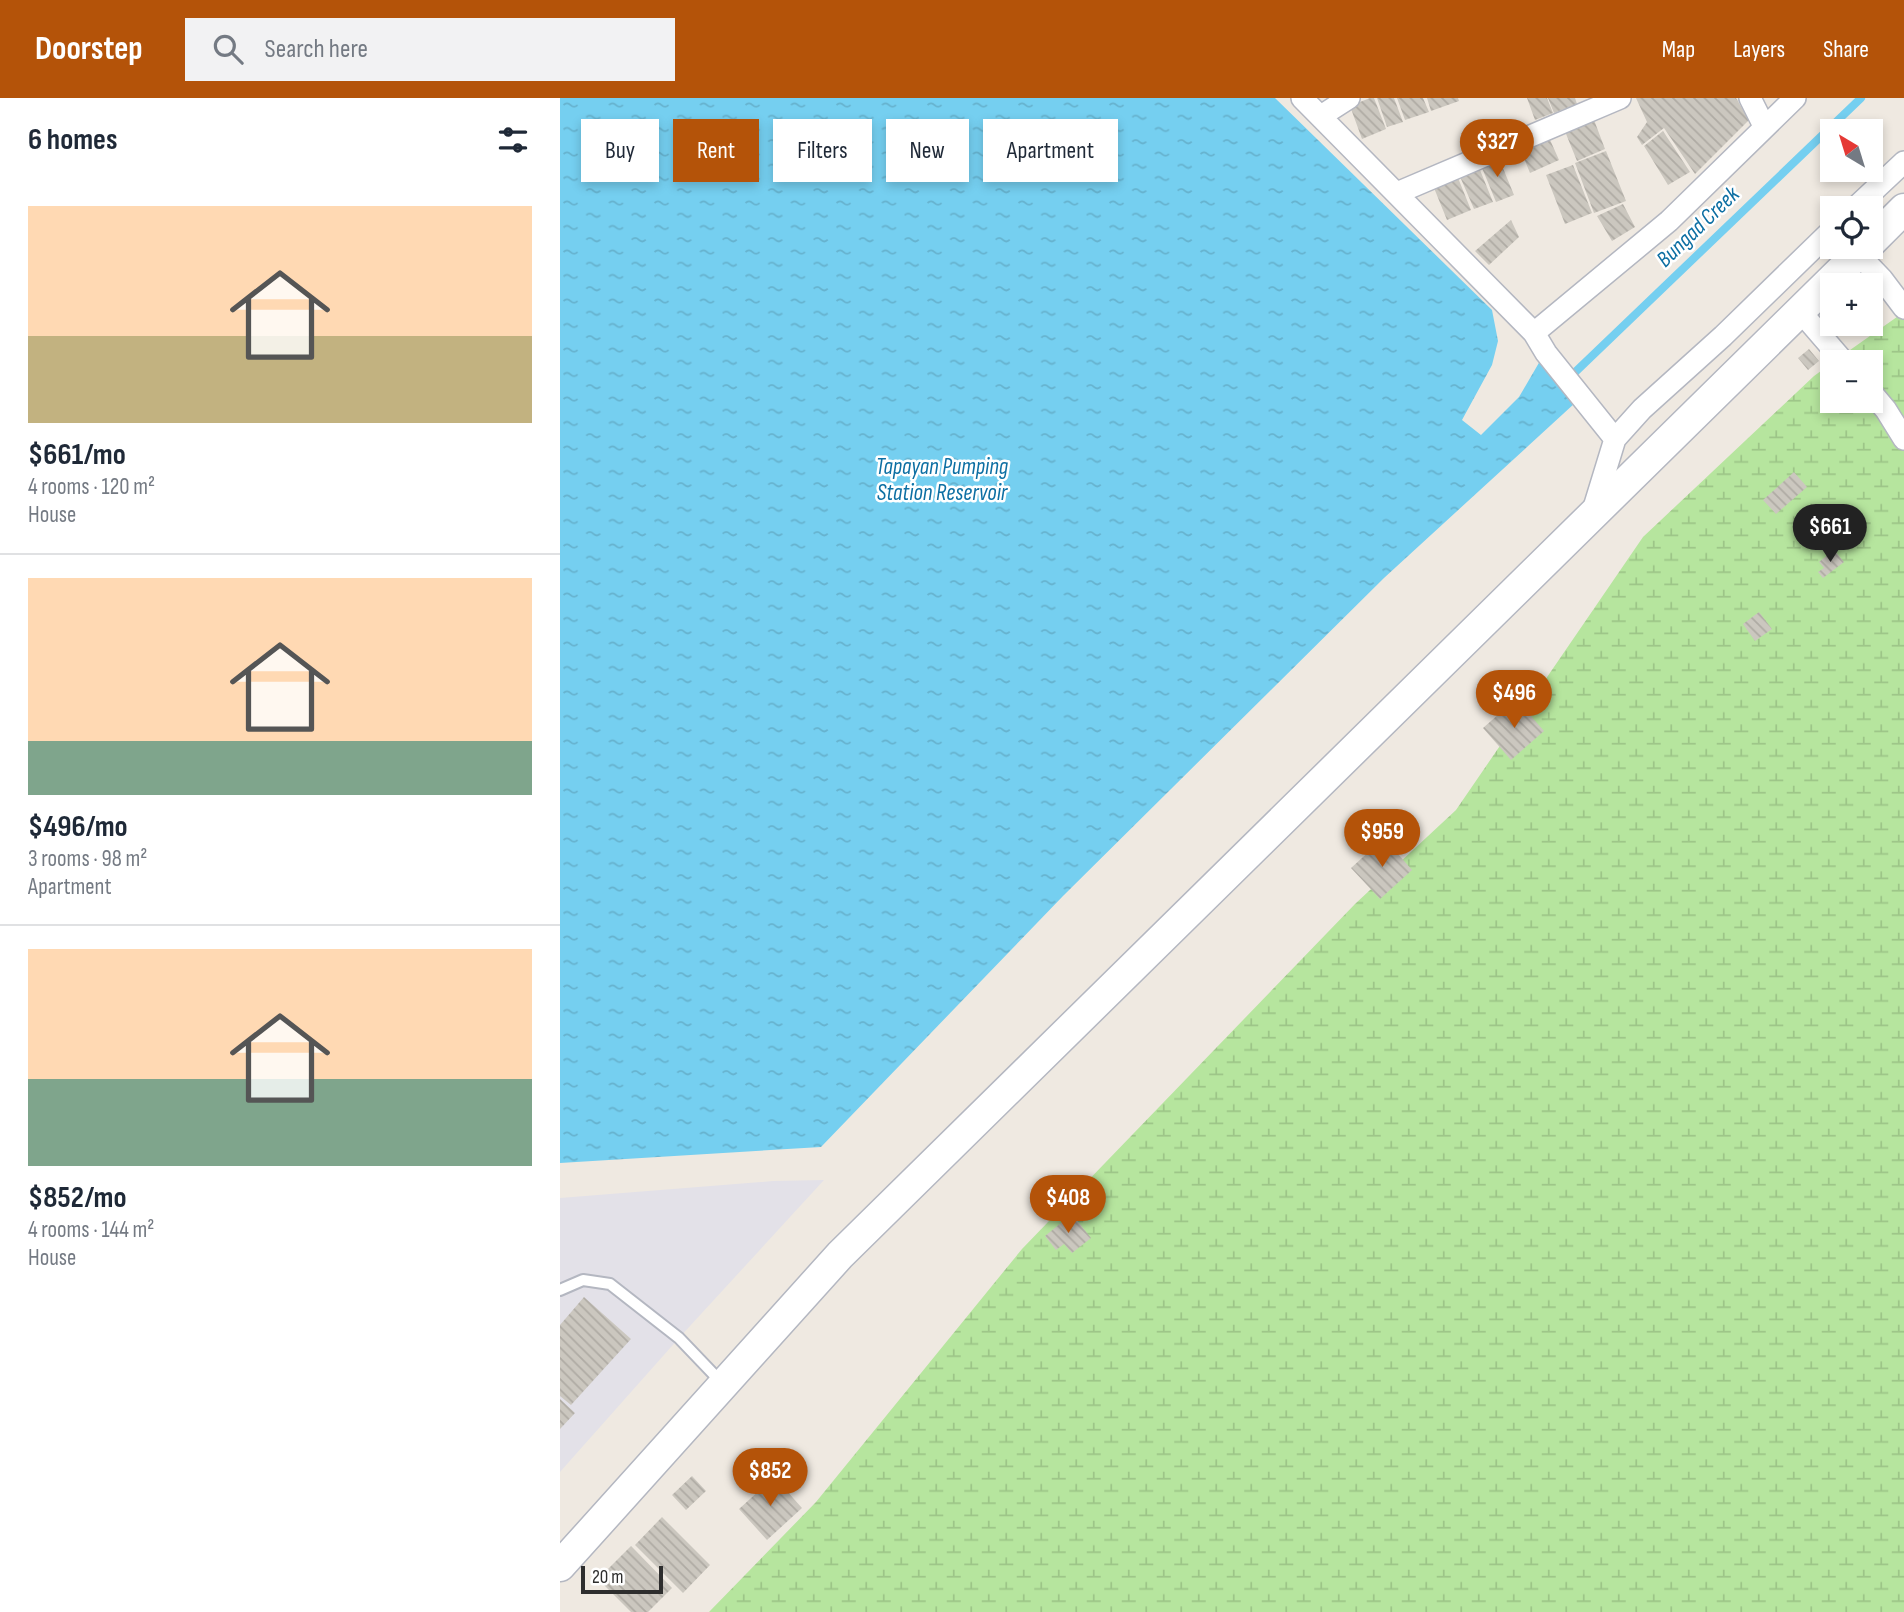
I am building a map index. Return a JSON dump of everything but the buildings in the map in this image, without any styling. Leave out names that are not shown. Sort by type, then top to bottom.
[{"type":"street","points":[[1302,98],[1534,333],[1546,353],[1615,439]]},
{"type":"street","points":[[1321,116],[1349,98]]},
{"type":"street","points":[[1397,193],[1620,98]]},
{"type":"street","points":[[1750,98],[1765,126]]},
{"type":"street","points":[[1534,333],[1669,221],[1795,98]]},
{"type":"street","points":[[1868,196],[1904,162]]},
{"type":"street","points":[[1883,229],[1904,209]]},
{"type":"street","points":[[1591,519],[1615,439],[1642,409],[1723,336],[1820,242]]},
{"type":"street","points":[[560,1566],[840,1255],[1853,259]]},
{"type":"street","points":[[1871,259],[1882,279],[1904,308]]},
{"type":"street","points":[[1800,311],[1834,350]]},
{"type":"street","points":[[1883,407],[1904,439]]},
{"type":"lane","points":[[560,1290],[583,1280],[610,1284],[679,1338],[724,1384]]},
{"type":"shaded area","points":[[824,1180],[560,1472],[560,1198],[773,1181]]},
{"type":"green space","points":[[1904,312],[1904,1612],[709,1612],[816,1502],[1022,1249],[1355,904],[1456,810],[1643,537],[1820,372],[1820,413],[1883,413],[1883,350],[1850,350],[1870,336],[1883,336],[1883,327]]},
{"type":"water","name":"Tapayan Pumping Station Reservoir","points":[[560,98],[1275,98],[1492,310],[1498,341],[1492,365],[1462,420],[1481,435],[1519,397],[1540,361],[1575,403],[1384,578],[1063,896],[821,1147],[560,1163]]},
{"type":"waterway","name":"Bungad Creek","points":[[1569,378],[1861,98]]}]
